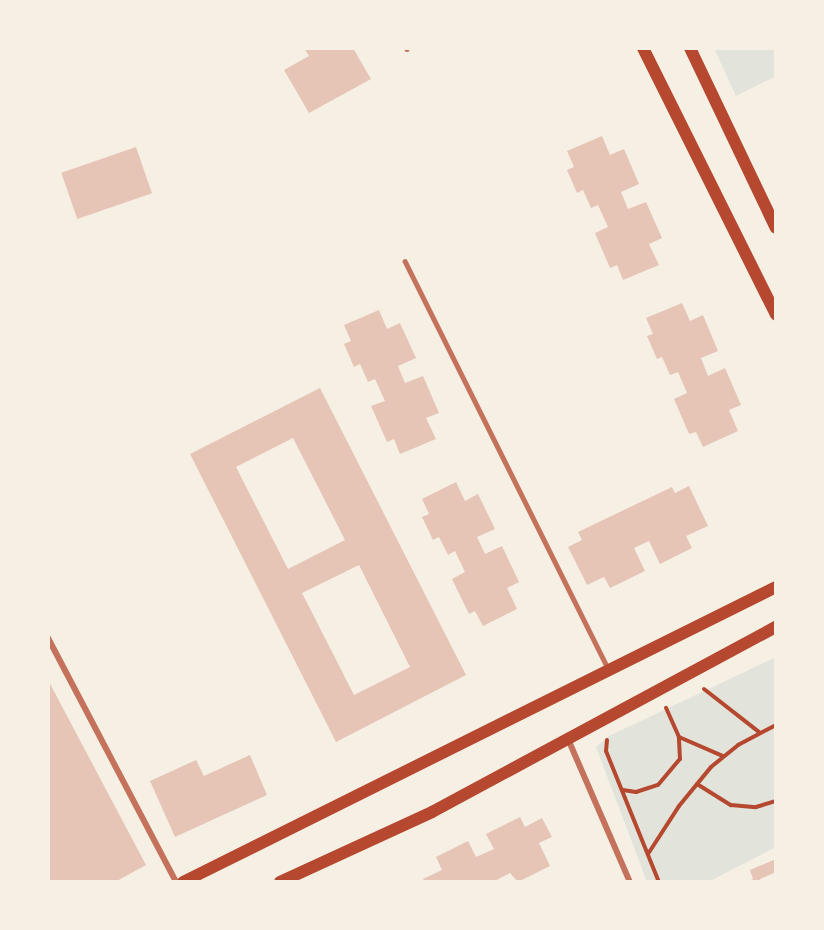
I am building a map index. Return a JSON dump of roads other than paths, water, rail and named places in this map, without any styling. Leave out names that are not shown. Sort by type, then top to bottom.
[{"type":"main road","points":[[643,48],[776,315]]},
{"type":"main road","points":[[690,48],[776,228]]},
{"type":"main road","points":[[183,882],[610,672],[776,587]]},
{"type":"main road","points":[[280,882],[432,812],[776,627]]},
{"type":"street","points":[[48,638],[176,882]]},
{"type":"street","points":[[568,738],[630,882]]},
{"type":"lane","points":[[405,261],[610,672]]}]
